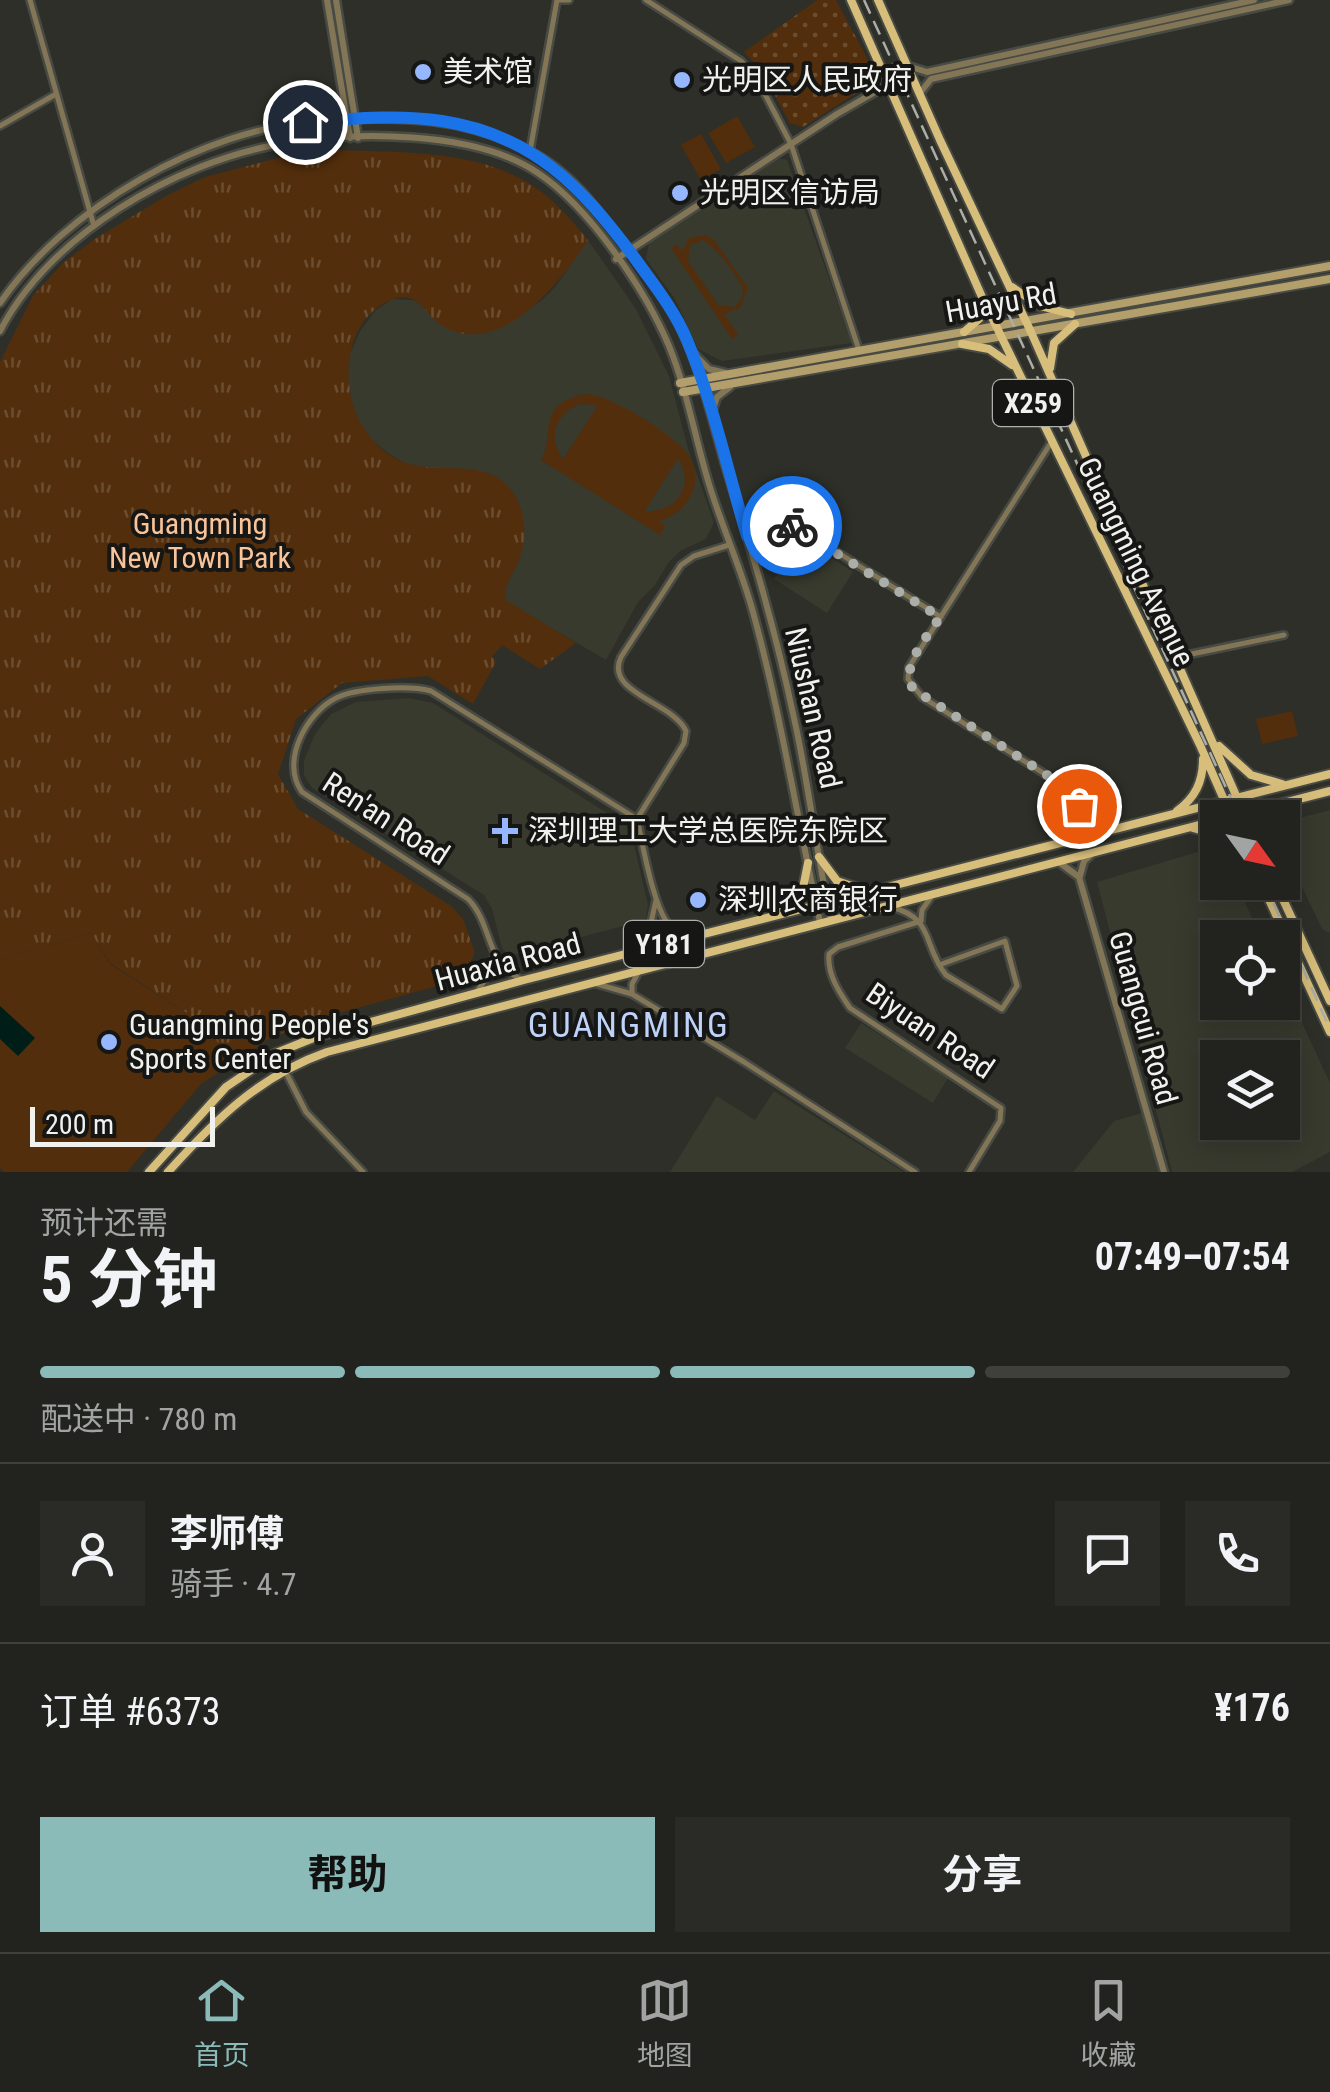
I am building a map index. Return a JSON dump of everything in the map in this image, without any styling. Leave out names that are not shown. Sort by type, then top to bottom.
[{"type":"main road","name":"Guangming Avenue","points":[[852,0],[982,296],[1224,800]]},
{"type":"main road","name":"Guangming Avenue","points":[[878,0],[1032,332],[1238,798]]},
{"type":"main road","name":"Huayu Rd","points":[[738,378],[860,351],[1330,266]]},
{"type":"main road","name":"Huayu Rd","points":[[682,388],[962,344],[1330,279]]},
{"type":"main road","points":[[1008,283],[1040,306],[1070,314]]},
{"type":"main road","points":[[964,332],[979,319],[982,296]]},
{"type":"main road","points":[[1052,377],[1052,348],[1074,324]]},
{"type":"main road","points":[[962,344],[989,349],[1020,374]]},
{"type":"main road","points":[[1214,740],[1251,775],[1286,785]]},
{"type":"main road","points":[[1172,814],[1188,802],[1199,785],[1203,765],[1200,745]]},
{"type":"main road","name":"Huaxia Road","points":[[1232,800],[1330,774]]},
{"type":"main road","points":[[1293,800],[1330,791]]},
{"type":"main road","name":"Huaxia Road","points":[[149,1172],[212,1100],[276,1053],[316,1038],[524,980],[1200,808]]},
{"type":"main road","name":"Huaxia Road","points":[[168,1172],[224,1112],[284,1069],[326,1052],[1200,825]]},
{"type":"main road","points":[[1188,828],[1200,831]]},
{"type":"main road","points":[[819,857],[838,880],[869,891]]},
{"type":"main road","points":[[774,916],[799,894],[808,863]]},
{"type":"main road","points":[[1269,900],[1330,1032]]},
{"type":"main road","points":[[1283,900],[1330,1001]]},
{"type":"street","points":[[30,0],[94,226]]},
{"type":"street","points":[[327,0],[351,118]]},
{"type":"street","points":[[336,0],[354,138]]},
{"type":"street","points":[[530,152],[557,0],[569,0]]},
{"type":"street","points":[[646,0],[750,70],[791,144],[860,351]]},
{"type":"street","points":[[908,66],[927,72],[1254,0]]},
{"type":"street","points":[[920,93],[932,79],[1289,0]]},
{"type":"street","points":[[616,258],[890,83]]},
{"type":"street","points":[[0,126],[56,94]]},
{"type":"street","name":"Niushan Road","points":[[0,302],[30,263],[90,212],[160,170],[235,137],[270,127],[351,118],[442,121],[492,134],[530,152],[577,186],[629,250],[671,310],[689,346],[747,536],[794,716],[831,918]]},
{"type":"street","name":"Niushan Road","points":[[0,330],[35,277],[94,226],[161,186],[240,153],[292,142],[354,138],[443,141],[517,161],[538,172],[568,199],[616,258],[662,331],[762,646],[820,922]]},
{"type":"street","points":[[689,346],[709,369],[738,378],[717,398],[713,423]]},
{"type":"street","points":[[1052,441],[908,667],[908,679],[913,689],[1064,786],[1074,796],[1087,836]]},
{"type":"street","points":[[747,536],[786,526],[800,528],[940,617]]},
{"type":"street","points":[[694,936],[670,926],[655,892],[637,819],[684,744],[686,731],[676,717],[621,681],[618,664],[680,566],[694,556],[732,544]]},
{"type":"street","points":[[1177,657],[1284,635]]},
{"type":"street","name":"Ren'an Road","points":[[494,956],[480,914],[468,899],[312,800],[298,786],[293,774],[296,750],[324,706],[355,692],[431,690],[637,819]]},
{"type":"street","points":[[1054,862],[1068,866],[1079,877],[1084,861],[1095,852]]},
{"type":"street","name":"Guangcui Road","points":[[1079,877],[1164,1172]]},
{"type":"street","points":[[625,954],[649,932],[655,916],[655,892]]},
{"type":"street","points":[[935,892],[922,910],[921,921],[939,965],[946,974],[1002,1009],[1017,986],[1005,942],[939,965]]},
{"type":"street","points":[[883,905],[907,911],[921,921]]},
{"type":"street","name":"Biyuan Road","points":[[921,921],[838,947],[829,954],[828,963],[850,1008],[1001,1108],[1000,1121],[969,1172]]},
{"type":"street","points":[[494,956],[510,974],[524,980]]},
{"type":"street","points":[[476,994],[490,974],[494,956]]},
{"type":"street","points":[[632,994],[636,976],[644,968]]},
{"type":"street","points":[[589,983],[632,994],[915,1172]]},
{"type":"street","points":[[276,1053],[306,1112],[362,1172]]},
{"type":"shaded area","points":[[778,158],[787,160],[852,343],[722,361],[698,349],[675,299],[646,259],[649,242]]},
{"type":"shaded area","points":[[588,240],[636,309],[669,376],[689,452],[714,522],[706,539],[680,551],[668,563],[655,585],[638,602],[606,660],[506,601],[504,591],[515,568],[473,469],[427,470],[389,454],[361,425],[350,402],[347,379],[350,354],[360,331],[376,310],[393,299],[413,300],[436,321],[494,330],[541,301]]},
{"type":"shaded area","points":[[801,538],[853,572],[827,613],[774,579]]},
{"type":"shaded area","name":"深圳理工大学总医院东院区","points":[[409,698],[433,703],[626,825],[648,905],[646,920],[509,956],[502,948],[492,909],[484,895],[312,788],[304,775],[304,760],[315,734],[331,714],[356,702]]},
{"type":"shaded area","points":[[1330,810],[1330,933],[1322,929],[1300,883],[1300,818]]},
{"type":"shaded area","points":[[1200,851],[1200,900],[1244,900],[1253,920],[1200,920],[1200,1020],[1300,1019],[1330,1083],[1330,1152],[1292,1172],[1172,1172],[1097,882]]},
{"type":"shaded area","points":[[861,1023],[948,1078],[933,1103],[845,1048]]},
{"type":"shaded area","points":[[774,1091],[904,1172],[670,1172],[717,1096],[755,1120]]},
{"type":"shaded area","points":[[1142,1113],[1159,1172],[1073,1172],[1114,1121]]},
{"type":"green space","points":[[817,0],[836,0],[875,73],[872,83],[803,127],[790,123],[761,70],[744,52]]},
{"type":"green space","points":[[737,116],[755,147],[726,163],[708,133]]},
{"type":"green space","points":[[701,134],[721,169],[701,180],[681,145]]},
{"type":"green space","name":"Guangming New Town Park","points":[[338,150],[438,155],[488,165],[541,192],[588,240],[546,294],[508,324],[487,333],[466,334],[444,327],[410,298],[394,299],[377,308],[355,338],[349,377],[356,414],[382,449],[401,461],[420,466],[476,470],[493,475],[508,486],[523,514],[524,535],[506,600],[576,643],[540,669],[502,645],[492,657],[496,662],[473,704],[428,676],[342,683],[296,719],[278,774],[298,809],[451,906],[463,919],[475,953],[462,979],[339,1013],[272,1037],[201,1084],[221,1054],[213,1030],[110,963],[91,933],[0,960],[0,362],[33,296],[63,263],[95,239],[205,177],[286,156]]},
{"type":"green space","points":[[706,235],[714,240],[748,288],[740,308],[724,314],[738,335],[732,339],[671,248],[676,244],[682,251],[689,238]],"holes":[[[702,240],[738,279],[743,292],[735,307],[718,305],[688,261],[690,246]]]},
{"type":"green space","points":[[586,394],[610,401],[655,426],[687,453],[693,464],[695,485],[678,511],[659,521],[665,526],[660,535],[541,460],[553,412],[570,399]],"holes":[[[598,405],[563,459],[555,443],[556,427],[571,408]],[[678,458],[685,478],[680,495],[666,507],[645,511]]]},
{"type":"green space","points":[[1292,711],[1298,736],[1262,744],[1256,719]]},
{"type":"green space","name":"Guangming People's Sports Center","points":[[91,933],[110,964],[213,1030],[221,1054],[201,1084],[127,1172],[4,1172],[0,1168],[0,960]]},
{"type":"water","points":[[0,1006],[35,1038],[18,1056],[0,1039]]},
{"type":"railway","points":[[864,0],[1232,800]]},
{"type":"railway","points":[[1272,900],[1330,1029]]},
{"type":"way so far","points":[[792,526],[940,617],[908,667],[913,689],[1064,786],[1079,806]]},
{"type":"place","name":"美术馆","points":[[423,72]]},
{"type":"place","name":"光明区人民政府","points":[[682,80]]},
{"type":"place","name":"光明区信访局","points":[[680,193]]},
{"type":"place","name":"深圳理工大学总医院东院区","points":[[505,831]]},
{"type":"place","name":"深圳农商银行","points":[[698,900]]},
{"type":"place","name":"Guangming People's Sports Center","points":[[109,1042]]},
{"type":"district","name":"GUANGMING","points":[[629,1025]]},
{"type":"route","points":[[305,122],[406,117],[442,121],[492,134],[542,157],[560,171],[606,221],[677,320],[697,368],[747,536],[792,526]]}]
